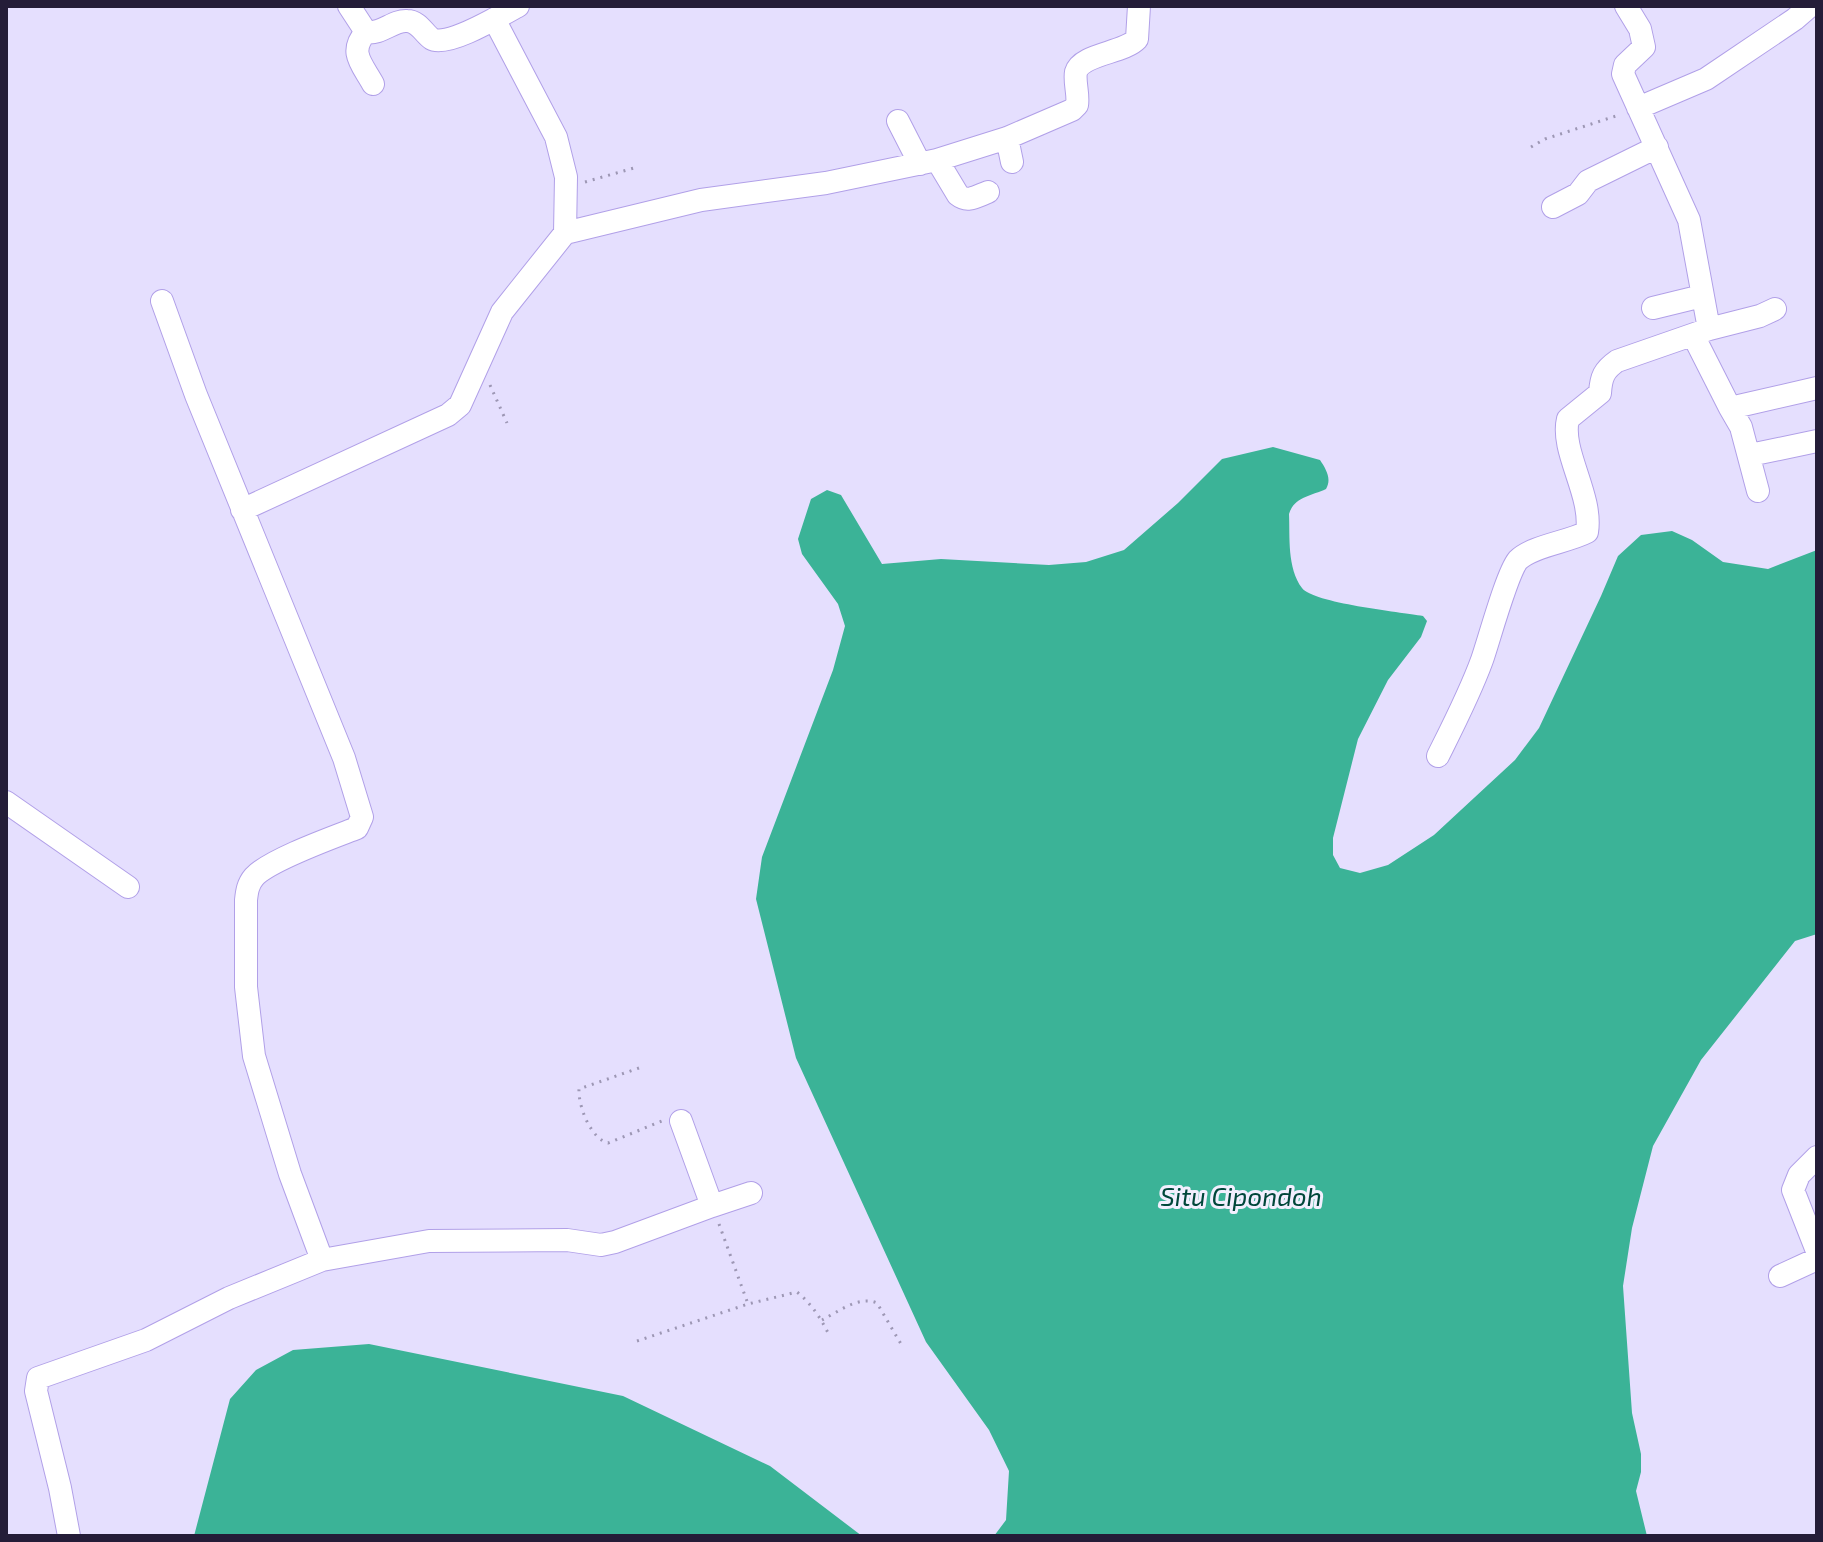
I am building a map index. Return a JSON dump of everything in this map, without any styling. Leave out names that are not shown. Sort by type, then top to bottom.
[{"type":"street","points":[[242,510],[448,415],[460,405],[502,312],[565,233],[566,188],[556,137],[502,12],[455,37],[439,41],[406,20],[373,34],[366,32],[349,6]]},
{"type":"street","points":[[565,233],[713,198],[826,183],[929,162],[1007,138],[1077,105],[1076,73],[1082,64],[1131,46],[1137,39],[1139,6]]},
{"type":"street","points":[[1626,6],[1644,40],[1642,51],[1623,69],[1689,220],[1702,296],[1701,332],[1730,408],[1741,427],[1758,491]]},
{"type":"street","points":[[1638,108],[1706,79],[1810,6]]},
{"type":"street","points":[[366,32],[358,41],[356,52],[373,84]]},
{"type":"street","points":[[898,121],[962,199],[968,200],[988,192]]},
{"type":"street","points":[[1007,138],[1012,162]]},
{"type":"street","points":[[1553,207],[1578,194],[1588,181],[1657,147]]},
{"type":"street","points":[[1653,308],[1702,296]]},
{"type":"street","points":[[162,301],[242,510],[344,758],[362,817],[357,828],[261,871],[248,887],[246,900],[246,987],[254,1056],[290,1174],[322,1260]]},
{"type":"street","points":[[1438,756],[1472,685],[1514,566],[1527,554],[1587,532],[1588,513],[1567,435],[1568,419],[1600,393],[1601,378],[1606,369],[1617,361],[1775,309]]},
{"type":"street","points":[[1730,408],[1817,388]]},
{"type":"street","points":[[1750,455],[1817,441]]},
{"type":"street","points":[[6,802],[128,887]]},
{"type":"street","points":[[681,1121],[712,1206]]},
{"type":"street","points":[[1817,1157],[1799,1175],[1793,1190],[1817,1251]]},
{"type":"street","points":[[69,1536],[36,1391],[38,1378],[146,1340],[229,1298],[322,1260],[429,1241],[567,1240],[601,1245],[751,1193]]},
{"type":"street","points":[[1780,1276],[1817,1259]]},
{"type":"path","points":[[1531,147],[1545,139],[1638,108]]},
{"type":"path","points":[[566,188],[634,168]]},
{"type":"path","points":[[479,360],[507,423]]},
{"type":"path","points":[[639,1068],[579,1089],[579,1099],[599,1140],[608,1143],[668,1119],[681,1121]]},
{"type":"path","points":[[712,1206],[748,1304]]},
{"type":"path","points":[[637,1341],[748,1304],[797,1292],[822,1320],[830,1337]]},
{"type":"path","points":[[822,1320],[860,1301],[869,1300],[877,1303],[901,1344]]},
{"type":"water","name":"Situ Cipondoh","points":[[1273,447],[1320,460],[1328,478],[1326,489],[1299,500],[1289,514],[1292,562],[1302,588],[1322,598],[1423,616],[1427,621],[1421,637],[1388,680],[1358,739],[1333,838],[1333,855],[1340,868],[1360,873],[1388,865],[1434,835],[1515,760],[1539,728],[1618,556],[1641,535],[1672,531],[1692,540],[1723,562],[1768,569],[1817,550],[1817,934],[1795,941],[1701,1060],[1653,1146],[1632,1228],[1623,1286],[1632,1413],[1641,1454],[1641,1472],[1636,1491],[1647,1536],[994,1536],[1006,1520],[1009,1471],[989,1430],[926,1342],[796,1058],[756,899],[762,857],[833,670],[845,626],[838,604],[802,554],[798,539],[811,499],[827,490],[841,495],[882,564],[941,559],[1049,565],[1086,562],[1124,550],[1222,459]]},
{"type":"water","points":[[369,1344],[623,1396],[770,1466],[862,1536],[194,1536],[230,1399],[256,1370],[293,1350]]}]
